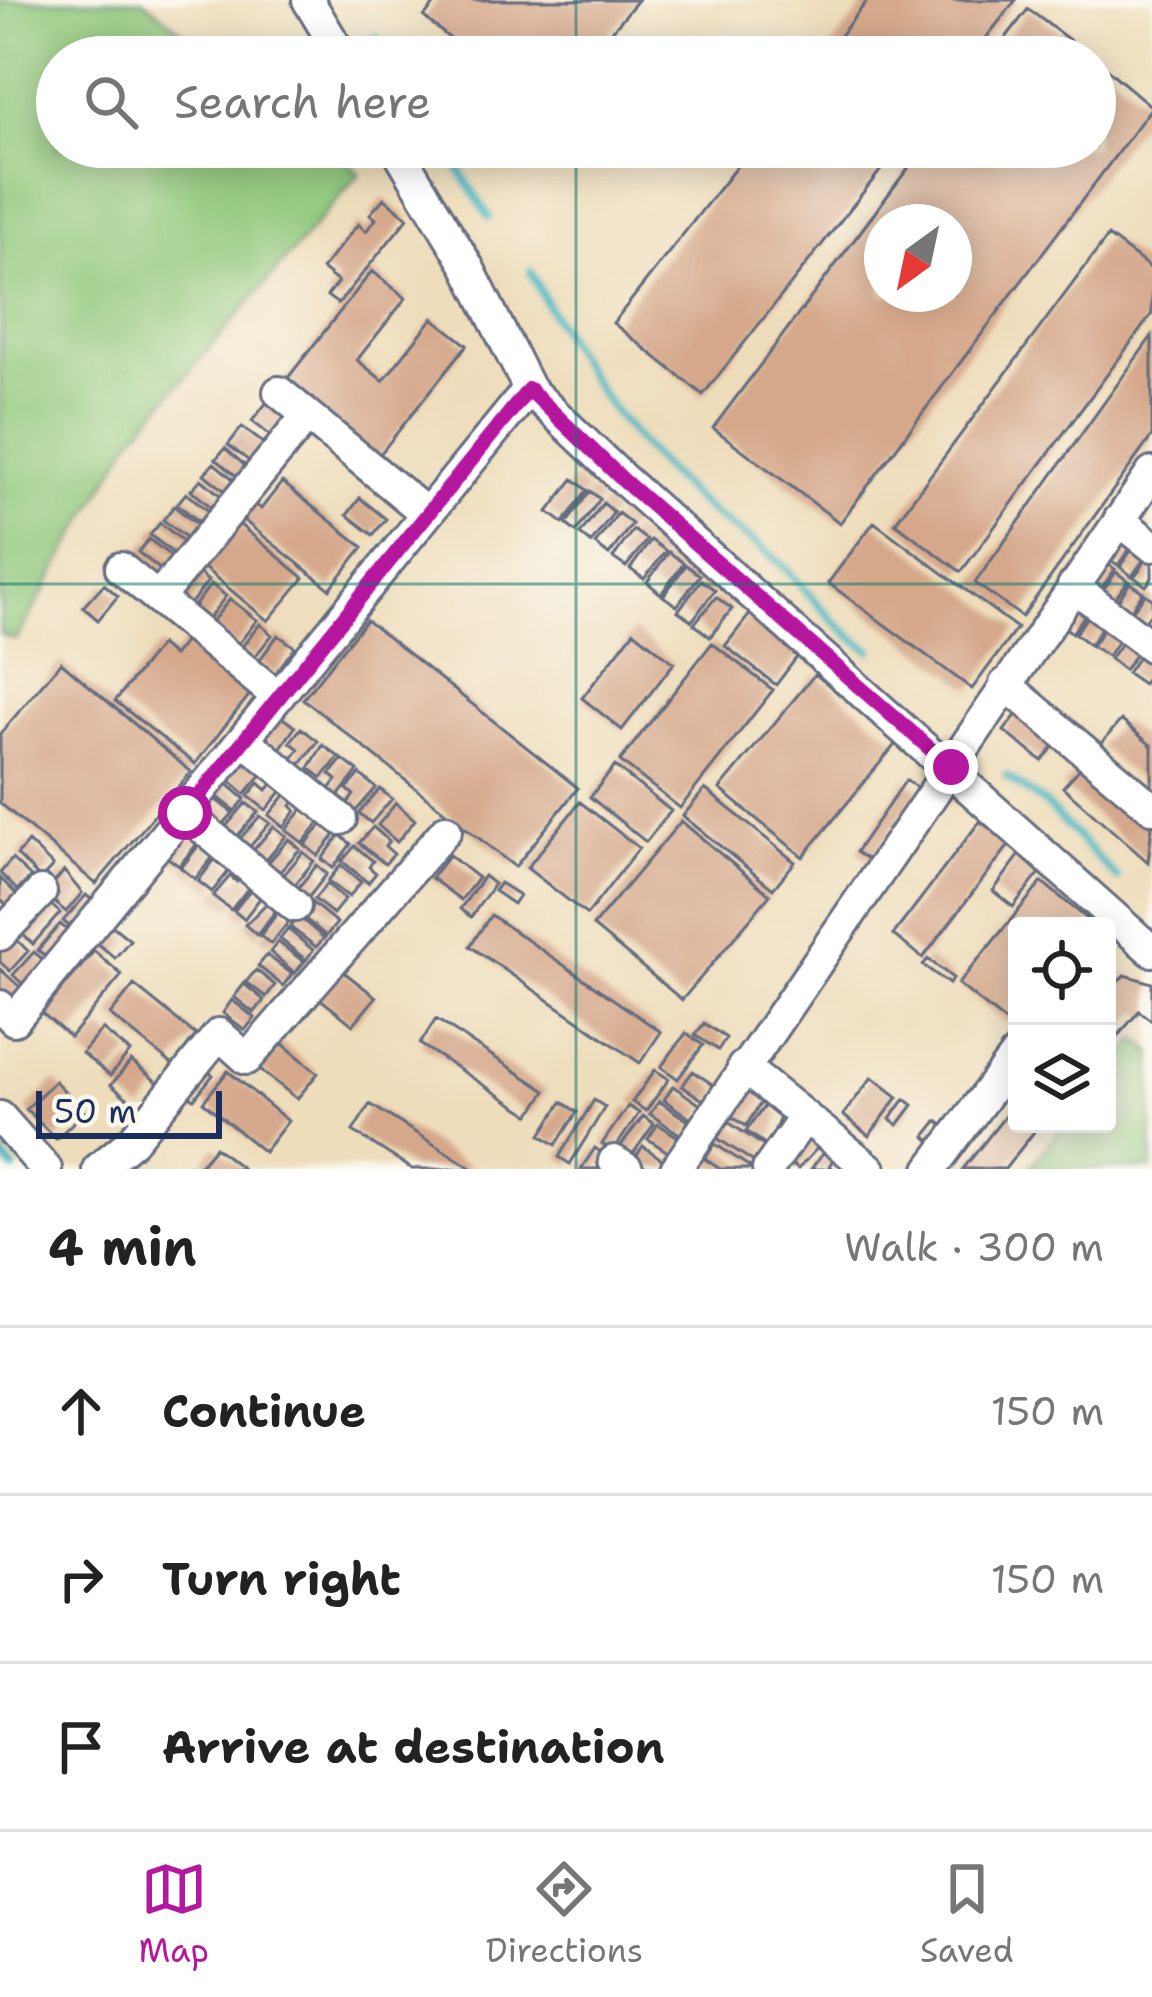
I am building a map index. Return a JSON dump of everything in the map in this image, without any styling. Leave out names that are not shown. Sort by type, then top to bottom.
[{"type":"street","points":[[308,0],[329,36]]},
{"type":"street","points":[[408,168],[468,268],[529,389],[624,481],[951,767],[1102,917]]},
{"type":"street","points":[[0,1006],[14,1020],[529,389]]},
{"type":"street","points":[[279,392],[427,514]]},
{"type":"street","points":[[158,598],[308,416]]},
{"type":"street","points":[[676,1169],[1152,472]]},
{"type":"street","points":[[1119,520],[1152,546]]},
{"type":"street","points":[[121,568],[278,697]]},
{"type":"street","points":[[1073,586],[1152,647]]},
{"type":"street","points":[[1005,684],[1152,808]]},
{"type":"street","points":[[244,740],[341,819]]},
{"type":"street","points":[[185,813],[295,906]]},
{"type":"street","points":[[98,1169],[132,1141],[219,1034],[247,1059],[446,830]]},
{"type":"street","points":[[0,935],[41,892]]},
{"type":"street","points":[[1116,929],[1152,951]]},
{"type":"street","points":[[931,1169],[1008,1065]]},
{"type":"street","points":[[743,1067],[870,1169]]},
{"type":"street","points":[[0,1117],[46,1169]]},
{"type":"street","points":[[768,1169],[805,1118]]},
{"type":"green space","points":[[0,0],[143,0],[188,36],[36,36],[36,168],[354,168],[360,173],[131,440],[16,640],[0,634]]},
{"type":"green space","points":[[1137,1039],[1152,1052],[1152,1169],[1028,1169],[1058,1133],[1116,1133],[1116,1064]]},
{"type":"building","points":[[438,0],[638,0],[608,36],[447,36],[424,17]]},
{"type":"building","points":[[868,0],[1016,0],[988,36],[840,36]]},
{"type":"building","points":[[1028,9],[1064,36],[1007,36]]},
{"type":"building","points":[[1116,77],[1152,107],[1116,155]]},
{"type":"building","points":[[735,168],[882,168],[703,395],[613,323]]},
{"type":"building","points":[[908,168],[1106,168],[840,523],[713,428],[864,227],[864,312],[972,312],[972,204],[881,204]]},
{"type":"building","points":[[384,198],[408,218],[338,304],[327,296],[338,282],[322,269],[358,224],[366,231],[376,219],[370,214]]},
{"type":"building","points":[[1108,236],[1152,269],[1152,314],[961,572],[895,523]]},
{"type":"building","points":[[372,271],[406,298],[357,360],[383,381],[433,318],[467,345],[377,458],[283,384]]},
{"type":"building","points":[[1152,336],[1152,436],[1022,617],[975,583]]},
{"type":"building","points":[[267,402],[294,422],[278,442],[252,421]]},
{"type":"building","points":[[242,427],[267,446],[253,464],[228,445]]},
{"type":"building","points":[[225,448],[250,470],[241,480],[216,459]]},
{"type":"building","points":[[214,463],[239,484],[230,495],[204,474]]},
{"type":"building","points":[[201,479],[226,500],[217,512],[191,490]]},
{"type":"building","points":[[573,479],[587,490],[563,523],[548,512]]},
{"type":"building","points":[[282,482],[363,547],[330,589],[242,519],[254,504],[261,509]]},
{"type":"building","points":[[590,491],[600,499],[576,532],[566,524]]},
{"type":"building","points":[[186,493],[213,514],[203,525],[177,504]]},
{"type":"building","points":[[360,498],[386,519],[373,535],[347,515]]},
{"type":"building","points":[[603,503],[614,512],[591,543],[580,534]]},
{"type":"building","points":[[174,506],[202,528],[191,541],[163,520]]},
{"type":"building","points":[[618,513],[632,524],[609,555],[595,544]]},
{"type":"building","points":[[874,522],[1017,628],[972,689],[828,583]]},
{"type":"building","points":[[160,523],[188,545],[178,557],[150,535]]},
{"type":"building","points":[[239,524],[304,578],[268,621],[203,567]]},
{"type":"building","points":[[633,530],[647,540],[626,567],[613,558]]},
{"type":"building","points":[[1122,534],[1134,543],[1118,565],[1105,557]]},
{"type":"building","points":[[149,539],[177,561],[166,574],[138,552]]},
{"type":"building","points":[[651,540],[666,551],[644,579],[630,569]]},
{"type":"building","points":[[1135,545],[1148,554],[1132,576],[1120,567]]},
{"type":"building","points":[[669,552],[684,563],[661,594],[647,582]]},
{"type":"building","points":[[1152,552],[1152,578],[1146,586],[1134,577]]},
{"type":"building","points":[[1102,560],[1115,569],[1098,593],[1085,583]]},
{"type":"building","points":[[686,565],[700,575],[677,606],[663,596]]},
{"type":"building","points":[[195,570],[208,581],[185,611],[171,600]]},
{"type":"building","points":[[1116,572],[1128,581],[1112,603],[1100,594]]},
{"type":"building","points":[[701,580],[715,590],[692,621],[678,611]]},
{"type":"building","points":[[1130,583],[1143,592],[1128,614],[1115,605]]},
{"type":"building","points":[[104,584],[118,596],[98,620],[83,607]]},
{"type":"building","points":[[211,584],[226,596],[204,624],[189,613]]},
{"type":"building","points":[[1145,594],[1152,599],[1152,611],[1142,625],[1129,616]]},
{"type":"building","points":[[716,597],[732,609],[710,637],[694,624]]},
{"type":"building","points":[[230,599],[257,620],[236,647],[209,625]]},
{"type":"building","points":[[1076,599],[1089,609],[1072,633],[1059,623]]},
{"type":"building","points":[[1091,611],[1106,621],[1090,645],[1075,634]]},
{"type":"building","points":[[750,614],[800,653],[776,685],[725,646]]},
{"type":"building","points":[[366,620],[578,788],[515,867],[303,699]]},
{"type":"building","points":[[1108,623],[1123,633],[1108,656],[1092,646]]},
{"type":"building","points":[[260,624],[272,635],[253,659],[240,649]]},
{"type":"building","points":[[634,631],[674,663],[622,730],[582,698]]},
{"type":"building","points":[[278,635],[295,647],[275,674],[258,662]]},
{"type":"building","points":[[1126,636],[1141,647],[1124,670],[1110,659]]},
{"type":"building","points":[[185,641],[251,693],[195,764],[115,701],[160,645],[173,656]]},
{"type":"building","points":[[712,643],[773,690],[680,808],[620,761]]},
{"type":"building","points":[[1143,650],[1152,656],[1152,671],[1143,684],[1127,673]]},
{"type":"building","points":[[61,662],[191,772],[96,884],[0,803],[0,734]]},
{"type":"building","points":[[815,674],[898,741],[803,857],[720,789]]},
{"type":"building","points":[[1020,710],[1058,741],[1042,761],[1004,731]]},
{"type":"building","points":[[276,713],[295,727],[279,750],[265,739]]},
{"type":"building","points":[[1121,720],[1152,746],[1152,791],[1099,746]]},
{"type":"building","points":[[301,728],[318,741],[300,765],[292,759],[299,749],[290,742]]},
{"type":"building","points":[[323,745],[339,757],[322,778],[309,768]]},
{"type":"building","points":[[245,756],[264,772],[245,794],[227,778]]},
{"type":"building","points":[[342,759],[358,771],[338,796],[330,789],[337,780],[330,774]]},
{"type":"building","points":[[1084,764],[1152,825],[1148,862],[1063,787]]},
{"type":"building","points":[[615,766],[671,811],[646,842],[590,797]]},
{"type":"building","points":[[360,774],[376,788],[355,812],[346,805],[354,795],[347,789]]},
{"type":"building","points":[[275,780],[285,787],[266,810],[248,796],[259,783],[267,790]]},
{"type":"building","points":[[906,780],[919,789],[870,861],[856,852]]},
{"type":"building","points":[[224,781],[245,799],[235,811],[213,793]]},
{"type":"building","points":[[290,789],[299,796],[291,806],[296,811],[284,827],[269,815]]},
{"type":"building","points":[[380,789],[392,799],[371,823],[359,813]]},
{"type":"building","points":[[705,789],[795,862],[773,889],[683,816]]},
{"type":"building","points":[[211,796],[233,813],[220,828],[204,815]]},
{"type":"building","points":[[580,802],[639,848],[587,915],[527,868]]},
{"type":"building","points":[[246,803],[258,812],[234,840],[223,830]]},
{"type":"building","points":[[396,803],[415,820],[397,842],[378,825]]},
{"type":"building","points":[[305,806],[322,819],[303,843],[286,830]]},
{"type":"building","points":[[260,816],[270,823],[247,850],[237,842]]},
{"type":"building","points":[[325,821],[338,831],[318,856],[305,845]]},
{"type":"building","points":[[681,821],[770,895],[682,1000],[593,926]]},
{"type":"building","points":[[980,821],[1010,844],[923,958],[893,935]]},
{"type":"building","points":[[274,826],[286,836],[264,863],[251,853]]},
{"type":"building","points":[[186,827],[201,839],[179,866],[164,855]]},
{"type":"building","points":[[373,827],[389,841],[385,846],[394,854],[385,864],[359,843]]},
{"type":"building","points":[[340,835],[351,844],[333,868],[322,859]]},
{"type":"building","points":[[289,839],[300,849],[277,875],[266,865]]},
{"type":"building","points":[[202,841],[217,852],[195,879],[181,868]]},
{"type":"building","points":[[28,842],[53,866],[41,879],[17,855]]},
{"type":"building","points":[[355,846],[373,861],[369,867],[376,873],[368,883],[342,861]]},
{"type":"building","points":[[303,852],[314,861],[293,887],[282,877]]},
{"type":"building","points":[[1022,852],[1043,869],[1013,907],[993,891]]},
{"type":"building","points":[[219,854],[233,866],[212,892],[198,881]]},
{"type":"building","points":[[449,855],[478,878],[461,900],[431,878]]},
{"type":"building","points":[[12,859],[31,877],[17,890],[0,873]]},
{"type":"building","points":[[317,865],[327,874],[308,898],[297,889]]},
{"type":"building","points":[[341,865],[361,882],[349,897],[328,881]]},
{"type":"building","points":[[64,871],[82,893],[66,912],[53,901],[58,894],[50,888]]},
{"type":"building","points":[[243,874],[253,882],[231,910],[213,896],[230,876],[237,882]]},
{"type":"building","points":[[484,876],[494,884],[471,917],[460,909]]},
{"type":"building","points":[[0,878],[19,897],[9,907],[0,899]]},
{"type":"building","points":[[1042,882],[1085,917],[1013,917]]},
{"type":"building","points":[[500,883],[519,895],[513,904],[494,891]]},
{"type":"building","points":[[327,884],[345,899],[333,914],[314,899]]},
{"type":"building","points":[[254,885],[264,893],[244,919],[234,911]]},
{"type":"building","points":[[86,895],[98,905],[76,932],[63,921]]},
{"type":"building","points":[[271,899],[280,905],[257,935],[245,925]]},
{"type":"building","points":[[47,901],[60,913],[33,944],[20,932]]},
{"type":"building","points":[[310,901],[337,923],[326,936],[299,914]]},
{"type":"building","points":[[282,907],[294,915],[271,944],[260,936]]},
{"type":"building","points":[[491,915],[661,1032],[640,1063],[470,946]]},
{"type":"building","points":[[298,916],[324,938],[316,947],[290,927]]},
{"type":"building","points":[[1008,923],[1008,1024],[958,984]]},
{"type":"building","points":[[60,924],[73,935],[51,961],[38,950]]},
{"type":"building","points":[[110,924],[130,940],[115,958],[96,942]]},
{"type":"building","points":[[288,929],[313,950],[306,960],[280,939]]},
{"type":"building","points":[[16,939],[28,951],[10,971],[0,962],[0,946],[8,948]]},
{"type":"building","points":[[278,942],[304,962],[295,973],[270,952]]},
{"type":"building","points":[[94,951],[122,975],[70,1037],[42,1013]]},
{"type":"building","points":[[34,952],[47,963],[26,987],[13,975]]},
{"type":"building","points":[[267,955],[292,974],[283,986],[258,966]]},
{"type":"building","points":[[928,959],[953,978],[949,984],[923,965]]},
{"type":"building","points":[[336,966],[376,997],[353,1025],[314,994]]},
{"type":"building","points":[[0,969],[20,987],[8,1000],[0,992]]},
{"type":"building","points":[[256,970],[275,985],[266,997],[246,982]]},
{"type":"building","points":[[1125,975],[1152,983],[1152,1021],[1139,1011],[1116,1038],[1116,1025],[1116,982]]},
{"type":"building","points":[[244,984],[264,1000],[254,1013],[234,997]]},
{"type":"building","points":[[134,985],[196,1035],[173,1065],[110,1015]]},
{"type":"building","points":[[232,1000],[255,1018],[245,1030],[223,1013]]},
{"type":"building","points":[[436,1019],[546,1091],[530,1115],[420,1044]]},
{"type":"building","points":[[704,1023],[726,1038],[718,1050],[695,1035]]},
{"type":"building","points":[[102,1029],[130,1052],[110,1076],[82,1053]]},
{"type":"building","points":[[686,1033],[703,1045],[678,1079],[661,1067]]},
{"type":"building","points":[[277,1039],[318,1073],[297,1099],[256,1066]]},
{"type":"building","points":[[131,1061],[162,1086],[142,1110],[111,1085]]},
{"type":"building","points":[[204,1068],[213,1075],[194,1099],[184,1092]]},
{"type":"building","points":[[655,1070],[669,1079],[646,1111],[632,1102]]},
{"type":"building","points":[[228,1071],[288,1121],[264,1152],[203,1102]]},
{"type":"building","points":[[693,1071],[719,1089],[709,1104],[682,1086]]},
{"type":"building","points":[[872,1077],[898,1097],[869,1136],[843,1115]]},
{"type":"building","points":[[55,1081],[84,1112],[56,1139],[26,1109]]},
{"type":"building","points":[[673,1086],[705,1108],[695,1122],[664,1100]]},
{"type":"building","points":[[749,1089],[764,1098],[746,1126],[731,1116]]},
{"type":"building","points":[[905,1099],[913,1105],[898,1125],[890,1119]]},
{"type":"building","points":[[594,1100],[605,1107],[570,1164],[559,1157]]},
{"type":"building","points":[[659,1101],[694,1125],[685,1138],[650,1114]]},
{"type":"building","points":[[562,1102],[577,1112],[556,1145],[541,1135]]},
{"type":"building","points":[[370,1104],[473,1169],[412,1169],[353,1131]]},
{"type":"building","points":[[766,1104],[781,1115],[768,1146],[746,1131]]},
{"type":"building","points":[[628,1106],[639,1113],[613,1151],[602,1144]]},
{"type":"building","points":[[1008,1112],[1008,1133],[1033,1133],[1005,1169],[963,1169]]},
{"type":"building","points":[[643,1116],[654,1124],[629,1159],[617,1151]]},
{"type":"building","points":[[937,1121],[944,1126],[931,1141],[925,1136]]},
{"type":"building","points":[[728,1122],[767,1148],[757,1164],[717,1138]]},
{"type":"building","points":[[658,1124],[684,1141],[674,1156],[648,1139]]},
{"type":"building","points":[[803,1134],[820,1145],[798,1169],[785,1160]]},
{"type":"building","points":[[715,1144],[753,1169],[720,1169],[705,1159]]},
{"type":"building","points":[[643,1146],[670,1165],[667,1169],[630,1165]]},
{"type":"building","points":[[215,1147],[243,1169],[197,1169]]},
{"type":"building","points":[[595,1148],[606,1156],[597,1169],[581,1169]]},
{"type":"building","points":[[825,1150],[835,1157],[829,1166],[834,1169],[811,1169]]},
{"type":"waterway","points":[[458,168],[489,217]]},
{"type":"waterway","points":[[531,272],[586,371],[655,460],[711,512],[778,561],[833,620],[871,650]]},
{"type":"waterway","points":[[1006,776],[1044,803],[1117,878]]},
{"type":"waterway","points":[[0,1154],[14,1169]]},
{"type":"route","points":[[185,813],[529,389],[624,481],[951,767]]}]
